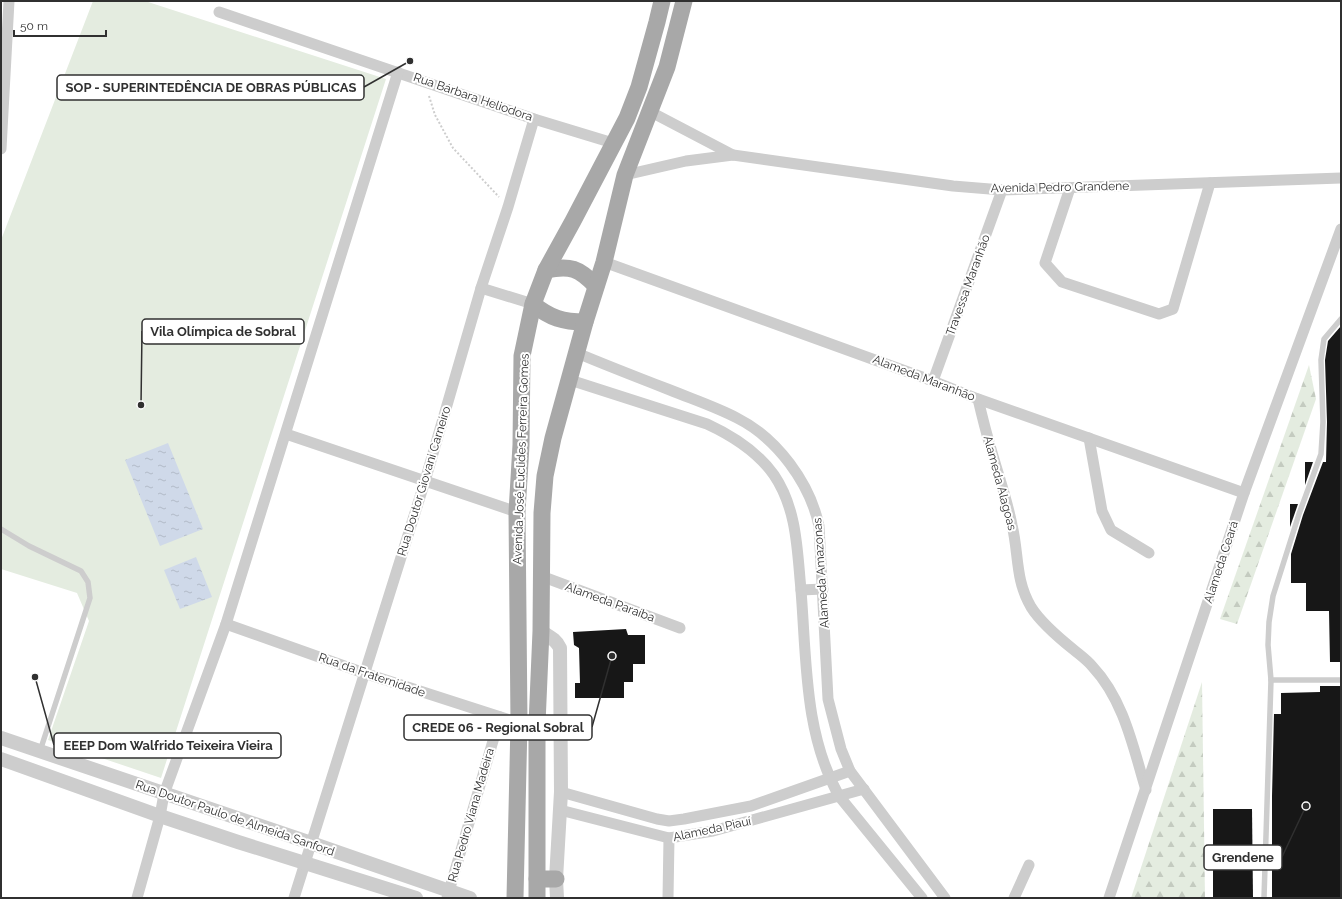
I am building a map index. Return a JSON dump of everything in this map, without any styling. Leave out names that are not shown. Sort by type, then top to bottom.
[{"type":"main road","name":"Avenida José Euclides Ferreira Gomes","points":[[516,898],[519,723],[517,512],[521,445],[522,356],[533,304],[546,270],[627,118],[639,88],[658,22],[662,1]]},
{"type":"main road","name":"Avenida José Euclides Ferreira Gomes","points":[[537,898],[537,724],[541,631],[542,513],[545,476],[553,438],[585,322],[604,262],[625,174],[667,67],[684,1]]},
{"type":"main road","points":[[546,270],[560,267],[572,268],[590,279],[596,286]]},
{"type":"main road","points":[[533,304],[542,311],[558,319],[573,322],[585,322]]},
{"type":"main road","points":[[537,878],[556,879]]},
{"type":"street","points":[[1,150],[4,32],[9,1]]},
{"type":"street","name":"Rua Bárbara Heliodora","points":[[219,12],[534,119],[613,143]]},
{"type":"street","points":[[137,898],[160,816],[164,794],[226,624],[398,72]]},
{"type":"street","name":"Avenida Pedro Grandene","points":[[649,111],[733,155]]},
{"type":"street","name":"Rua Doutor Giovani Carneiro","points":[[294,898],[425,481],[481,288],[508,207],[534,119]]},
{"type":"street","name":"Avenida Pedro Grandene","points":[[625,174],[686,161],[733,155],[945,184],[1002,190],[1341,178]]},
{"type":"street","points":[[1070,188],[1045,263],[1062,282],[1159,314],[1173,309],[1210,183]]},
{"type":"street","name":"Travessa Maranhão","points":[[933,381],[1002,190]]},
{"type":"street","name":"Alameda Ceará","points":[[1109,898],[1244,493],[1341,229]]},
{"type":"street","name":"Alameda Maranhão","points":[[604,262],[933,381],[978,399],[1244,493]]},
{"type":"street","points":[[481,288],[533,304]]},
{"type":"street","name":"Alameda Amazonas","points":[[577,353],[738,418],[769,441],[795,470],[805,486],[816,512],[820,538],[828,699],[841,749],[850,771],[945,898]]},
{"type":"street","name":"Alameda Amazonas","points":[[570,380],[707,424],[747,446],[774,475],[794,520],[798,544],[809,702],[829,778],[838,796],[922,898]]},
{"type":"street","name":"Alameda Alagoas","points":[[978,399],[1013,525],[1018,572],[1023,590],[1031,607],[1045,624],[1066,644],[1092,665],[1102,678],[1126,722],[1146,790]]},
{"type":"street","points":[[723,432],[738,418]]},
{"type":"street","points":[[286,434],[517,512]]},
{"type":"street","points":[[1089,438],[1102,511],[1111,530],[1149,553]]},
{"type":"street","points":[[766,466],[782,455]]},
{"type":"street","name":"Alameda Paraíba","points":[[541,576],[680,628]]},
{"type":"street","points":[[801,590],[823,589]]},
{"type":"street","name":"Rua da Fraternidade","points":[[226,624],[364,672],[519,723]]},
{"type":"street","points":[[541,631],[555,640],[560,648],[561,792],[556,879],[557,898]]},
{"type":"street","name":"Rua Pedro Viana Madeira","points":[[448,894],[500,717]]},
{"type":"street","name":"Rua Doutor Paulo de Almeida Sanford","points":[[1,738],[311,843],[448,894],[470,898]]},
{"type":"street","name":"Rua Doutor Paulo de Almeida Sanford","points":[[1,759],[160,816],[416,898]]},
{"type":"street","name":"Alameda Piauí","points":[[561,792],[652,817],[669,820],[711,815],[751,806],[850,771]]},
{"type":"street","name":"Alameda Piauí","points":[[560,810],[668,838],[713,831],[864,789]]},
{"type":"street","points":[[668,838],[668,898]]},
{"type":"street","points":[[1014,898],[1029,865]]},
{"type":"lane","points":[[1264,898],[1270,680],[1268,645],[1269,622],[1273,596],[1299,514],[1321,454],[1324,422],[1321,360],[1324,339],[1341,319]]},
{"type":"lane","points":[[1,529],[29,546],[80,571],[88,582],[90,598],[40,752]]},
{"type":"lane","points":[[1270,680],[1341,680]]},
{"type":"path","points":[[428,82],[429,96],[435,115],[453,148],[508,207]]},
{"type":"green space","points":[[93,1],[145,1],[386,79],[161,778],[48,740],[89,621],[77,593],[1,569],[1,240]]},
{"type":"green space","points":[[1309,365],[1316,399],[1237,624],[1220,619]]},
{"type":"green space","points":[[1202,682],[1205,898],[1131,898]]},
{"type":"water","points":[[168,443],[203,529],[160,546],[125,460]]},
{"type":"water","points":[[196,557],[212,597],[180,609],[164,570]]},
{"type":"building","points":[[1341,326],[1341,662],[1330,662],[1329,611],[1306,611],[1306,583],[1291,583],[1291,554],[1303,515],[1323,462],[1326,462],[1327,422],[1325,360],[1328,341]]},
{"type":"building","points":[[1305,462],[1313,462],[1305,485]]},
{"type":"building","points":[[1290,504],[1298,504],[1290,527]]},
{"type":"building","points":[[626,629],[628,635],[645,635],[645,664],[633,664],[633,682],[624,682],[624,698],[575,698],[575,683],[580,683],[579,648],[574,645],[573,632]]},
{"type":"building","points":[[1320,686],[1341,686],[1341,898],[1272,898],[1274,714],[1281,714],[1281,693],[1320,692]]},
{"type":"building","points":[[1213,809],[1252,809],[1253,898],[1213,898]]},
{"type":"place","name":"SOP - SUPERINTEDÊNCIA DE OBRAS PÚBLICAS","points":[[410,61]]},
{"type":"place","name":"Vila Olímpica de Sobral","points":[[141,405]]},
{"type":"place","name":"CREDE 06 - Regional Sobral","points":[[612,656]]},
{"type":"place","name":"EEEP Dom Walfrido Teixeira Vieira","points":[[35,677]]},
{"type":"place","name":"Grendene","points":[[1306,806]]}]
